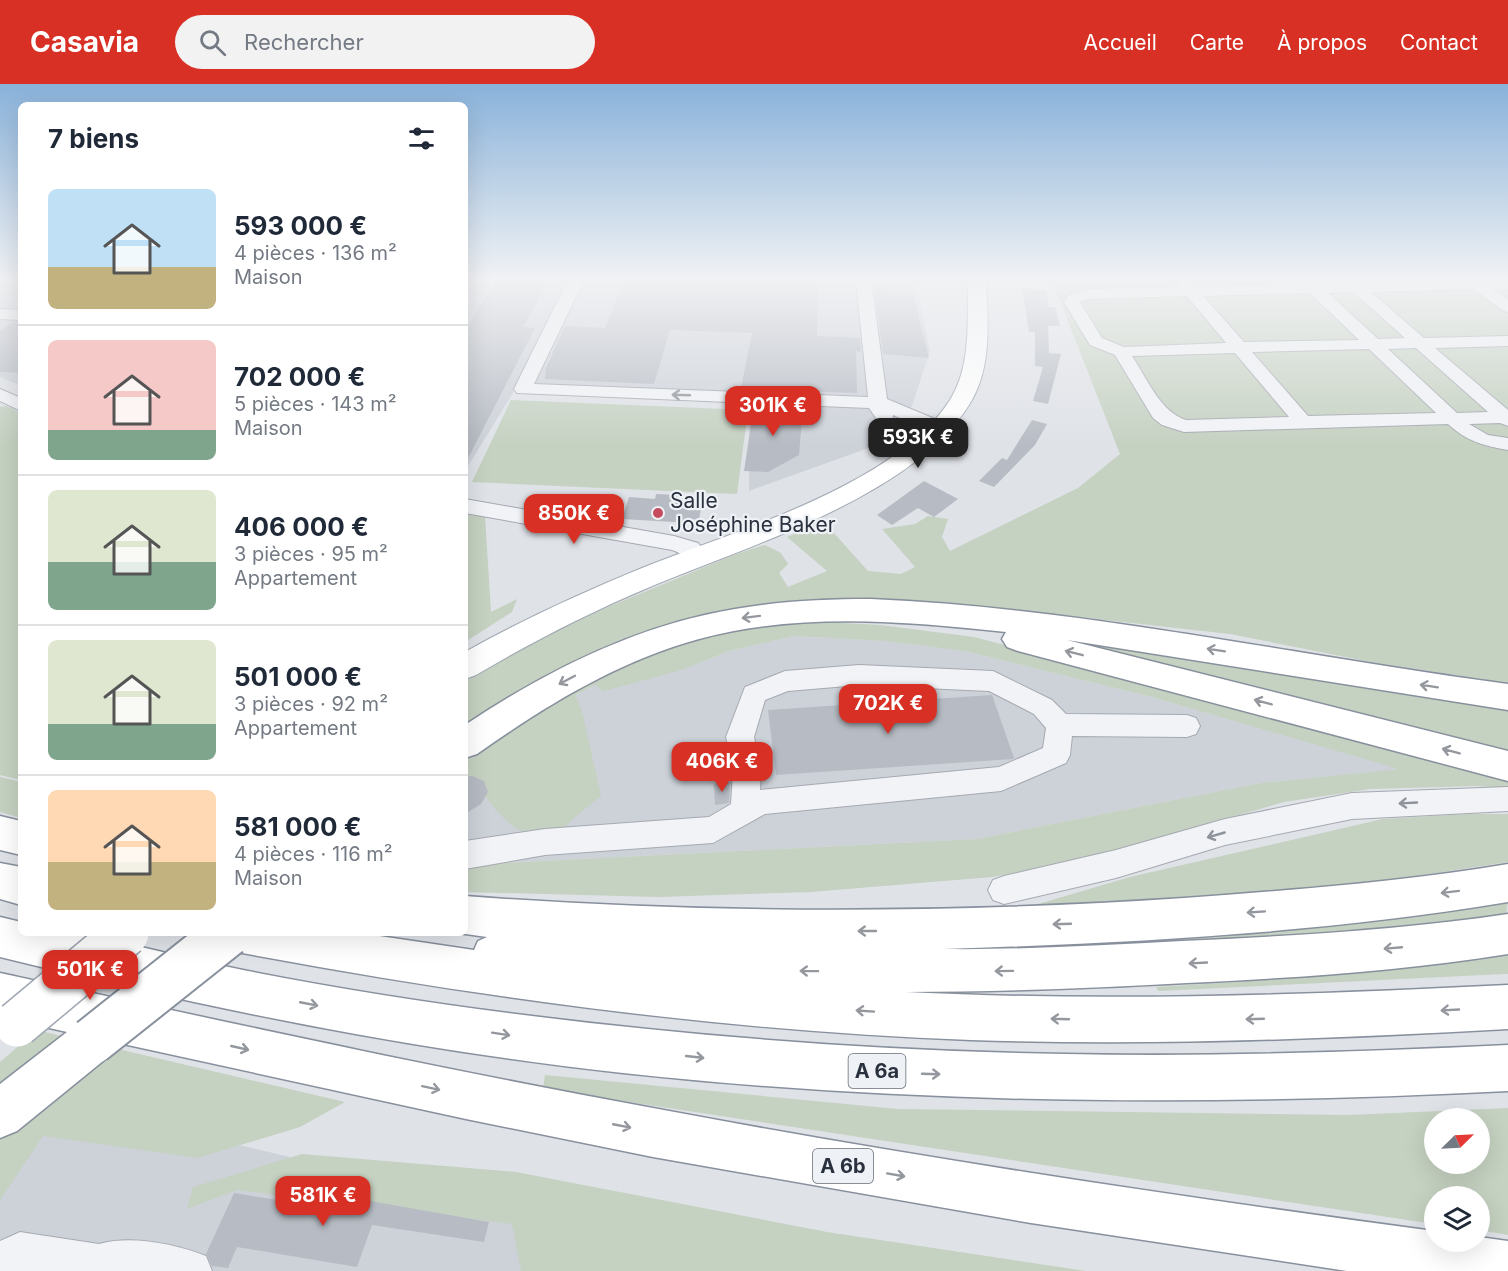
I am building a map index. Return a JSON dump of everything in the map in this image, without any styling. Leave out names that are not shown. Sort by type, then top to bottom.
[{"type":"highway","points":[[468,742],[553,688],[637,647],[734,620],[809,612],[904,611],[1066,627],[1508,697]]},
{"type":"highway","points":[[809,612],[924,620],[1000,634],[1508,766]]},
{"type":"highway","points":[[0,832],[18,837]]},
{"type":"highway","points":[[0,881],[18,885]]},
{"type":"highway","points":[[468,916],[663,929],[871,931],[957,929],[1136,921],[1293,910],[1508,883]]},
{"type":"highway","points":[[321,948],[737,970],[997,971],[1297,957],[1451,943],[1508,934]]},
{"type":"highway","points":[[0,1114],[224,936]]},
{"type":"highway","points":[[258,936],[546,983],[645,995],[932,1015],[1212,1020],[1508,1006]]},
{"type":"highway","name":"A 6a","points":[[0,937],[202,983],[330,1008],[518,1037],[750,1062],[868,1071],[1010,1077],[1211,1079],[1404,1074],[1508,1068]]},
{"type":"highway","name":"A 6b","points":[[4,1020],[486,1099],[757,1152],[1058,1203],[1508,1267]]},
{"type":"main road","points":[[468,665],[544,624],[832,486],[885,456],[930,426],[952,387],[963,350],[964,335]]},
{"type":"main road","points":[[876,477],[912,447],[968,383],[976,356],[976,335]]},
{"type":"main road","points":[[468,649],[566,599],[694,552],[782,523],[876,477],[932,435],[930,426]]},
{"type":"main road","points":[[4,1020],[101,936]]},
{"type":"main road","points":[[4,1020],[122,936]]},
{"type":"street","points":[[549,335],[523,389],[880,403]]},
{"type":"street","points":[[871,335],[880,403],[879,411],[885,417],[930,426]]},
{"type":"street","points":[[1093,335],[1096,341],[1124,353],[1139,350],[1508,341]]},
{"type":"street","points":[[1227,335],[1303,422]]},
{"type":"street","points":[[1365,335],[1464,429],[1478,438],[1508,444]]},
{"type":"street","points":[[1411,335],[1507,418]]},
{"type":"street","points":[[1124,353],[1123,359],[1160,414],[1175,424],[1184,426],[1507,418]]},
{"type":"street","points":[[0,394],[18,403]]},
{"type":"street","points":[[468,507],[674,543],[694,552]]},
{"type":"street","points":[[746,811],[747,770],[740,737],[754,694],[785,681],[859,675],[993,681],[1043,706],[1060,725],[1187,726]]},
{"type":"street","points":[[468,855],[545,842],[713,830],[760,802],[1001,779],[1056,755],[1060,725]]},
{"type":"street","points":[[1004,890],[1116,864],[1225,832],[1352,806],[1508,799]]},
{"type":"street","points":[[0,1263],[20,1252],[94,1267],[115,1259],[190,1271]]},
{"type":"shaded area","points":[[0,335],[18,335],[18,385],[0,377]]},
{"type":"shaded area","points":[[468,335],[927,335],[930,351],[902,436],[749,491],[750,394],[519,383],[468,466]]},
{"type":"shaded area","points":[[794,636],[885,641],[964,651],[1148,696],[1401,769],[1260,783],[977,839],[468,865],[468,766],[516,728],[595,685],[682,670],[729,651]]},
{"type":"shaded area","points":[[53,1101],[519,1211],[695,1271],[0,1271],[0,1144]]},
{"type":"green space","points":[[1074,335],[1508,335],[1508,683],[1371,662],[1230,634],[963,604],[863,602],[779,604],[733,609],[651,630],[578,661],[468,728],[468,679],[566,626],[618,603],[729,557],[765,545],[781,553],[788,564],[779,573],[788,587],[827,571],[787,537],[824,522],[868,571],[901,574],[915,567],[882,529],[915,524],[928,516],[948,519],[942,537],[950,551],[1078,488],[1120,454]]},
{"type":"green space","points":[[511,400],[748,410],[737,494],[472,482]]},
{"type":"green space","points":[[7,406],[18,412],[18,779],[0,775],[0,407]]},
{"type":"green space","points":[[468,513],[485,516],[491,612],[517,599],[512,612],[468,640]]},
{"type":"green space","points":[[805,621],[880,625],[974,637],[1508,777],[1508,788],[1477,786],[1370,789],[1284,802],[1083,860],[992,877],[811,892],[658,897],[468,892],[468,865],[977,839],[1260,783],[1399,769],[1148,696],[964,651],[885,641],[794,636],[729,651],[682,670],[604,691],[595,685],[576,695],[583,715],[601,796],[573,819],[557,836],[542,836],[518,829],[500,814],[475,782],[468,781],[468,754],[592,675],[653,652],[705,636]]},
{"type":"green space","points":[[1051,633],[1508,710],[1508,753],[1052,636]]},
{"type":"green space","points":[[0,777],[18,781],[18,817],[0,812]]},
{"type":"green space","points":[[1508,814],[1508,862],[1299,891],[1035,905],[1130,877],[1383,819]]},
{"type":"green space","points":[[1508,899],[1506,915],[1317,934],[1105,946],[827,951]]},
{"type":"green space","points":[[1508,953],[1508,974],[1158,991],[1156,987],[1332,974]]},
{"type":"green space","points":[[37,1030],[73,1039],[0,1095],[0,1062]]},
{"type":"green space","points":[[109,1047],[345,1102],[300,1127],[198,1158],[43,1136],[0,1200],[0,1129]]},
{"type":"green space","points":[[545,1075],[898,1109],[1349,1115],[1424,1112],[1424,1174],[1490,1174],[1490,1109],[1508,1108],[1508,1235],[1490,1232],[1490,1186],[1424,1186],[1424,1222],[543,1089]]},
{"type":"green space","points":[[302,1154],[516,1172],[827,1232],[1086,1271],[521,1271],[512,1224],[237,1190],[187,1209],[193,1187]]},
{"type":"building","points":[[0,335],[18,335],[18,373],[0,372]]},
{"type":"building","points":[[468,335],[531,335],[468,458]]},
{"type":"building","points":[[561,335],[668,335],[654,384],[545,379],[546,368]]},
{"type":"building","points":[[752,335],[860,338],[861,352],[856,351],[857,393],[741,388]]},
{"type":"building","points":[[880,335],[923,335],[929,358],[883,354]]},
{"type":"building","points":[[1035,335],[1048,335],[1049,353],[1061,354],[1048,404],[1033,401],[1043,367],[1035,366]]},
{"type":"building","points":[[754,405],[803,407],[799,455],[768,472],[744,471]]},
{"type":"building","points":[[1032,420],[1047,424],[1035,445],[994,487],[979,481],[1002,458],[1007,460]]},
{"type":"building","points":[[924,481],[958,499],[934,517],[918,508],[892,525],[877,515]]},
{"type":"building","name":"Salle Joséphine Baker","points":[[656,494],[703,496],[699,520],[692,519],[691,523],[622,519],[629,497],[655,499]]},
{"type":"building","points":[[992,695],[1013,759],[776,775],[768,710]]},
{"type":"building","points":[[468,777],[484,781],[488,792],[481,804],[468,812]]},
{"type":"building","points":[[730,782],[729,803],[715,805],[714,784]]},
{"type":"building","points":[[308,1190],[489,1222],[484,1242],[372,1225],[357,1267],[237,1247],[228,1268],[212,1266],[206,1254],[234,1193],[302,1204]]},
{"type":"place","name":"Salle Joséphine Baker","points":[[658,513]]}]
